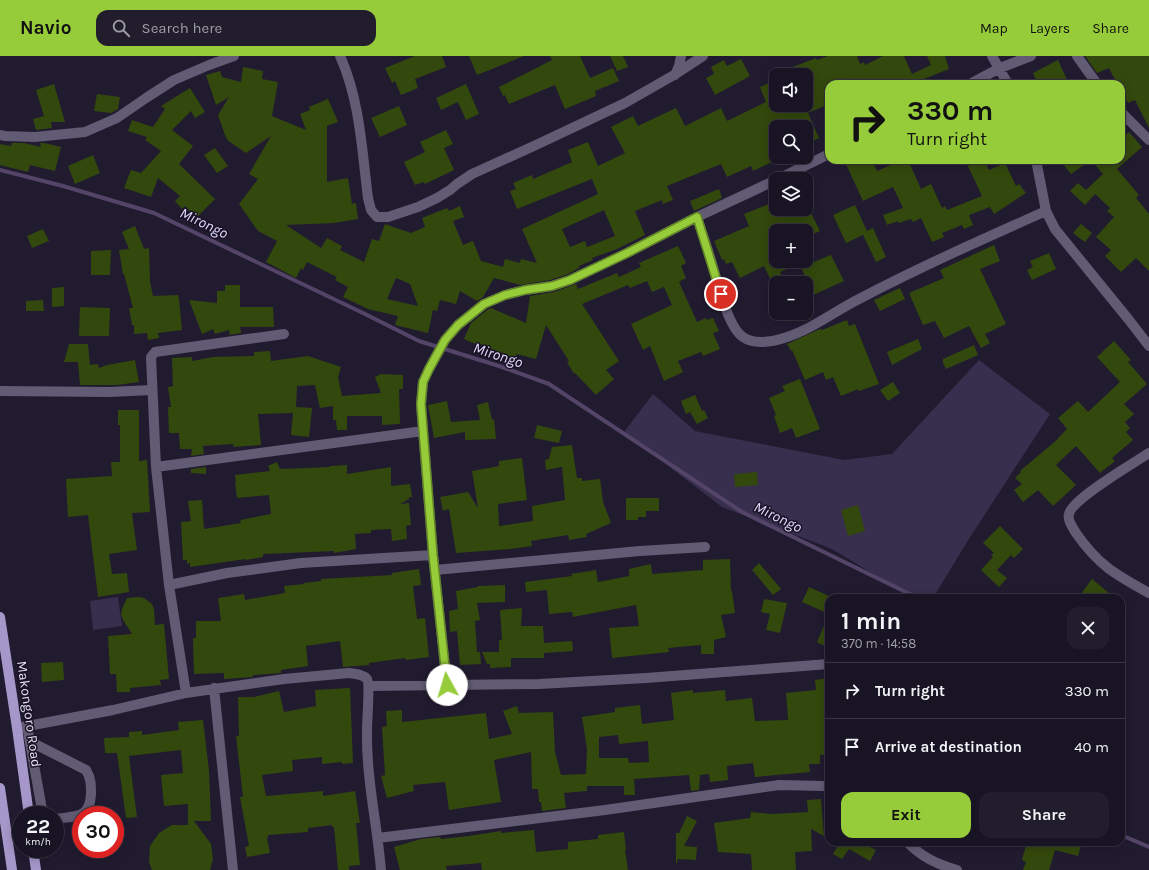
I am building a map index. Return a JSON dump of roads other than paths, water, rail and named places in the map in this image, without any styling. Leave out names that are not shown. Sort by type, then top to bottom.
[{"type":"main road","name":"Makongoro Road","points":[[0,617],[22,727],[28,806]]},
{"type":"main road","points":[[0,788],[12,870]]},
{"type":"main road","points":[[34,858],[36,870]]},
{"type":"street","points":[[0,135],[35,137],[86,132],[117,118],[174,80],[234,56]]},
{"type":"street","points":[[340,56],[351,86],[356,110],[371,210],[377,217],[388,218],[430,201],[450,190],[472,174],[625,103],[674,75],[703,56]]},
{"type":"street","points":[[674,75],[681,56]]},
{"type":"street","points":[[992,56],[1006,80]]},
{"type":"street","points":[[978,80],[1000,68],[1031,56]]},
{"type":"street","points":[[1077,56],[1094,80]]},
{"type":"street","points":[[1125,116],[1149,140]]},
{"type":"street","points":[[792,172],[825,156]]},
{"type":"street","points":[[1037,164],[1046,211],[1055,229],[1121,309],[1149,346]]},
{"type":"street","points":[[447,685],[433,555],[421,404],[423,382],[445,340],[458,325],[484,304],[505,295],[552,286],[570,280],[769,183]]},
{"type":"street","points":[[697,217],[725,306],[736,331],[742,337],[751,342],[784,338],[807,328],[858,299],[1046,211]]},
{"type":"street","points":[[186,693],[169,584],[156,467],[151,357],[153,353],[284,334]]},
{"type":"street","points":[[0,391],[109,392],[152,390]]},
{"type":"street","points":[[156,467],[423,431]]},
{"type":"street","points":[[1149,453],[1089,493],[1076,504],[1068,515],[1073,529],[1100,562],[1119,577],[1149,593]]},
{"type":"street","points":[[435,570],[640,551],[705,547]]},
{"type":"street","points":[[169,584],[227,573],[301,562],[433,555]]},
{"type":"street","points":[[369,686],[539,684],[825,664]]},
{"type":"street","points":[[42,806],[31,742],[22,727],[113,710],[214,688],[284,679],[349,673],[360,675],[366,679],[369,686],[366,739],[381,870]]},
{"type":"street","points":[[214,688],[233,870]]},
{"type":"street","points":[[31,742],[86,770],[90,776],[92,783],[91,804],[88,810],[80,815],[64,818]]},
{"type":"street","points":[[378,838],[605,810],[779,785],[825,787]]},
{"type":"street","points":[[911,846],[916,851],[938,865],[957,870]]},
{"type":"waterway","name":"Mirongo","points":[[0,170],[63,186],[154,213],[419,341],[499,366],[549,384],[742,512],[910,594]]},
{"type":"waterway","name":"Mirongo","points":[[1125,837],[1149,847]]}]
